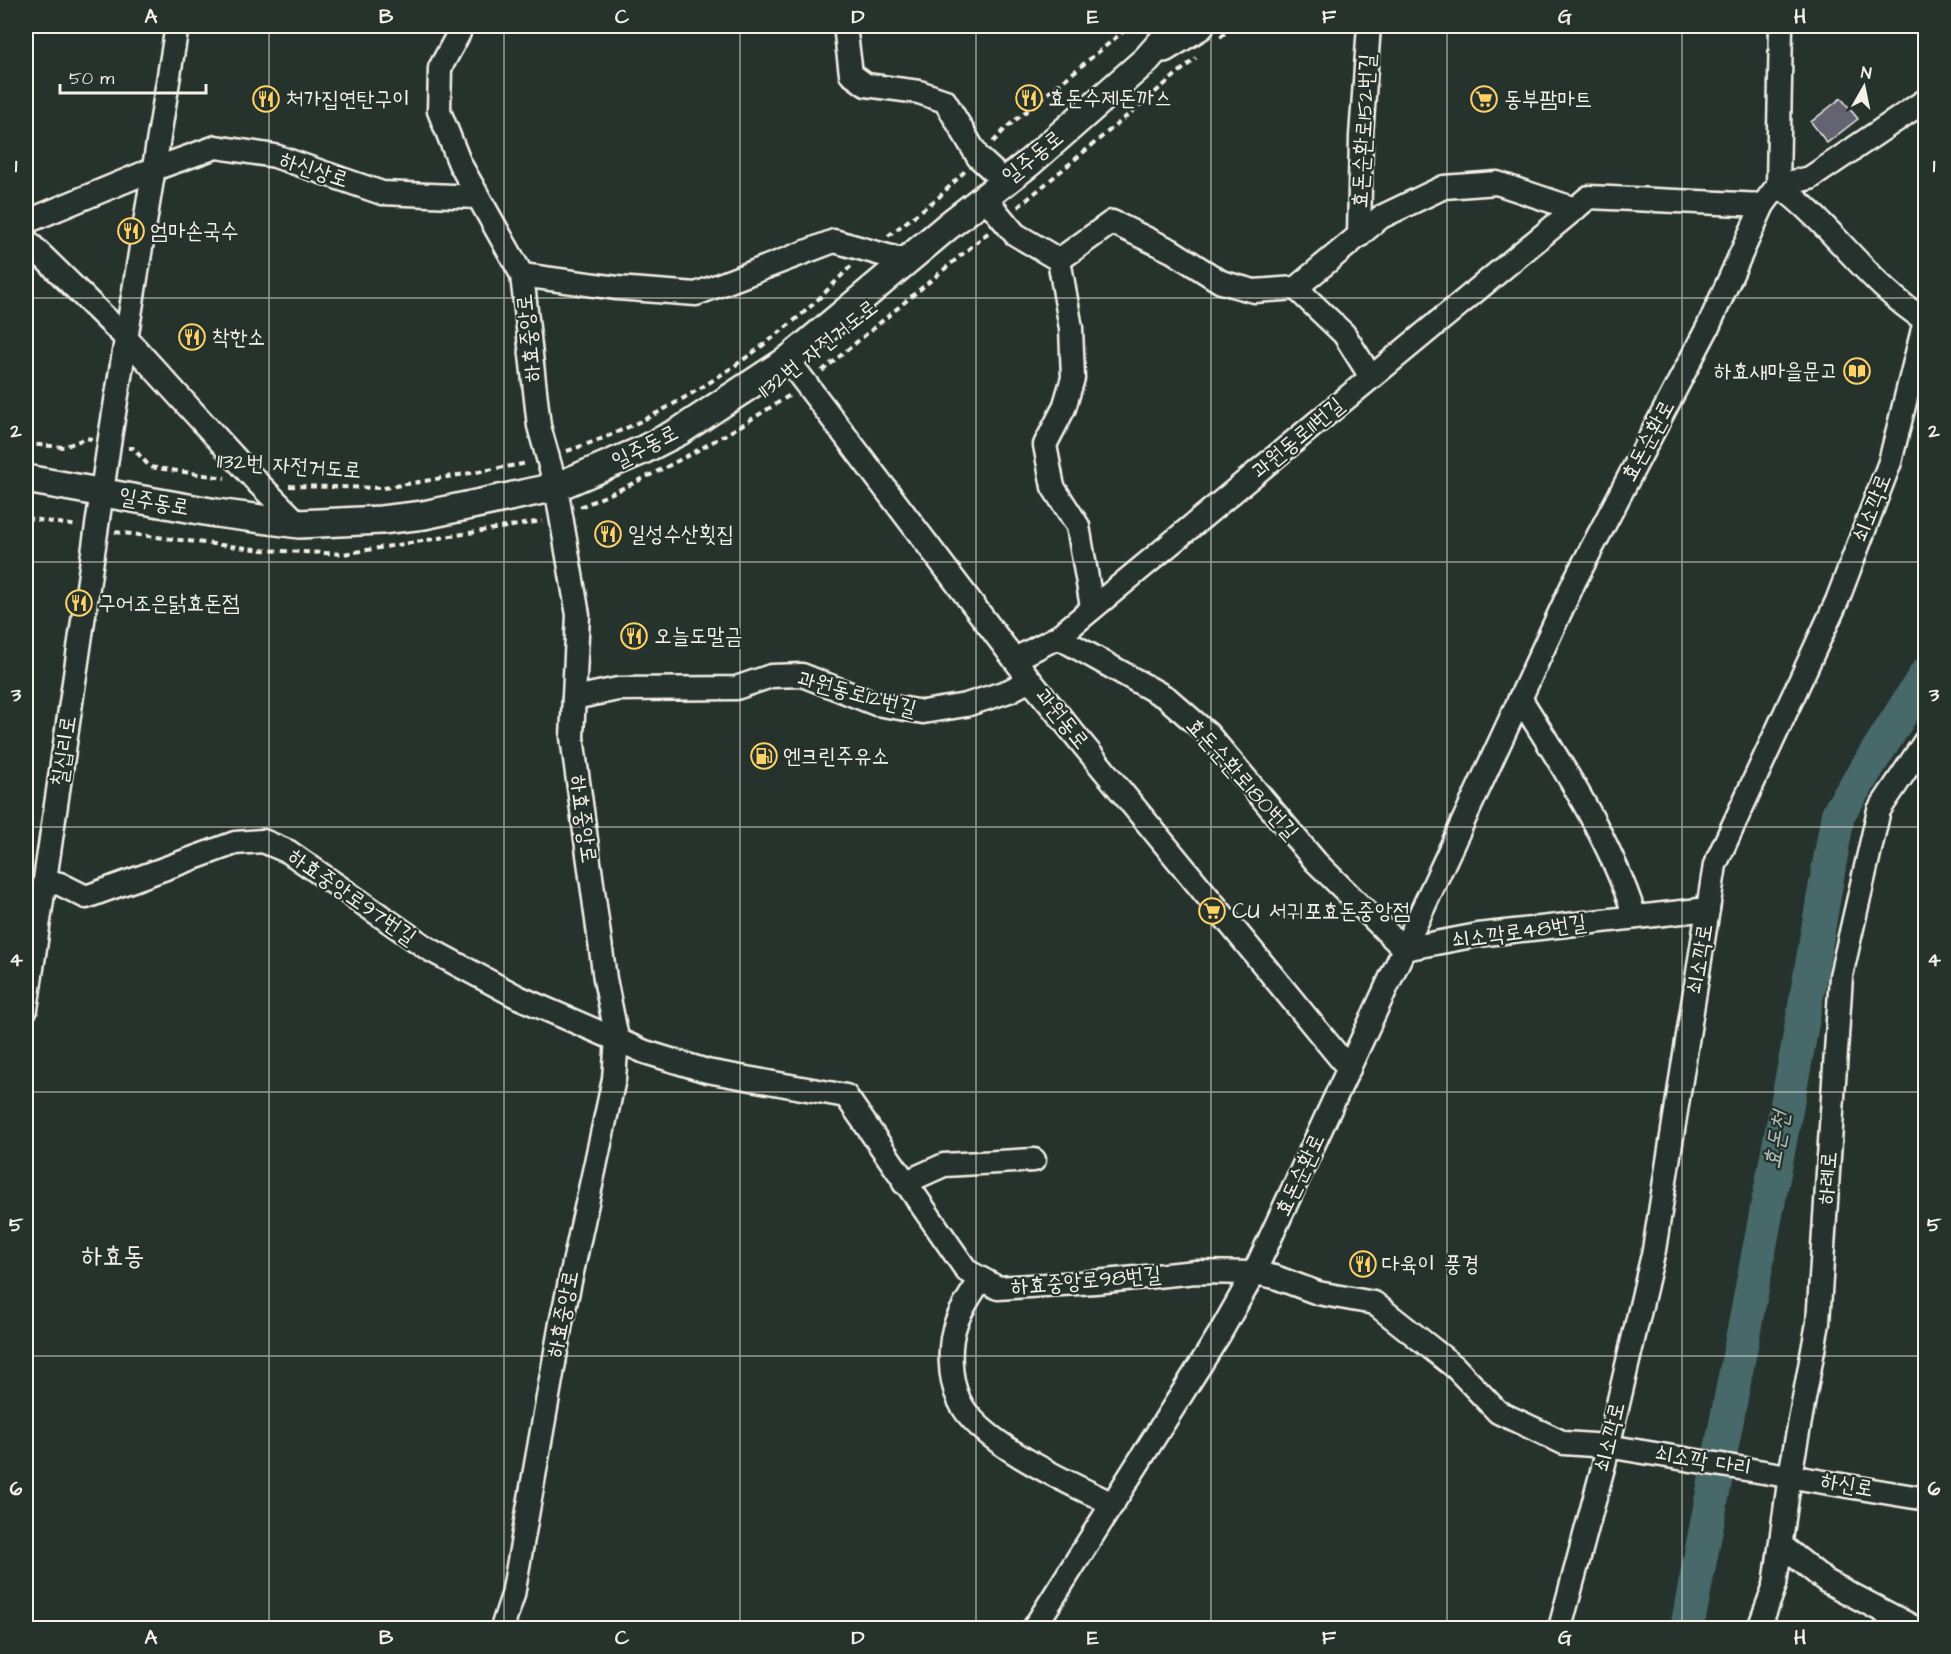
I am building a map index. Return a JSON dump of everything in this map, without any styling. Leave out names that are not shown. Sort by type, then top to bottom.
[{"type":"main road","name":"일주동로","points":[[26,479],[216,513],[299,524],[381,520],[424,515],[556,487],[634,455],[680,431],[788,360],[994,189],[1029,163],[1146,60],[1176,26]]},
{"type":"main road","name":"일주동로","points":[[1146,60],[1208,33]]},
{"type":"street","points":[[102,492],[177,26]]},
{"type":"street","name":"하효중앙로","points":[[459,26],[459,33],[440,68],[439,111],[460,164],[522,275],[539,426],[556,487],[578,615],[572,737],[605,980],[617,1038],[614,1079],[561,1323],[513,1594],[502,1629]]},
{"type":"street","points":[[845,26],[851,74],[866,85],[919,92],[945,101],[994,189],[1003,220],[1015,234],[1059,261],[1071,328],[1073,378],[1064,408],[1046,445],[1053,487],[1078,526],[1092,607]]},
{"type":"street","name":"효돈순환로152번길","points":[[1359,236],[1361,136],[1370,26]]},
{"type":"street","points":[[1778,185],[1781,26]]},
{"type":"street","points":[[1778,185],[1810,178],[1926,100]]},
{"type":"street","name":"하신상로","points":[[26,222],[154,169],[216,147],[275,156],[382,193],[477,197]]},
{"type":"street","name":"효돈순환로152번길","points":[[1296,288],[1381,217],[1444,187],[1497,183],[1575,209]]},
{"type":"street","points":[[1778,185],[1804,204],[1903,306],[1925,318]]},
{"type":"street","name":"효돈순환로","points":[[1034,1629],[1219,1335],[1254,1274],[1575,580],[1707,327],[1763,205],[1778,185]]},
{"type":"street","points":[[1575,209],[1590,197],[1763,205]]},
{"type":"street","name":"과원동로11번길","points":[[1015,659],[1058,637],[1575,209]]},
{"type":"street","points":[[1059,261],[1112,222],[1172,251],[1221,282],[1254,291],[1296,288],[1344,334],[1371,377]]},
{"type":"street","points":[[26,240],[126,338],[258,483],[299,524]]},
{"type":"street","points":[[522,275],[617,288],[696,294],[834,241],[906,261]]},
{"type":"street","name":"쇠소깍로","points":[[1560,1629],[1654,1250],[1715,865],[1837,601],[1890,462],[1925,318]]},
{"type":"street","name":"과원동로","points":[[788,360],[1030,680],[1349,1069]]},
{"type":"street","name":"칠십리로","points":[[26,1009],[102,492]]},
{"type":"street","name":"효돈순환로180번길","points":[[1058,637],[1167,698],[1208,734],[1316,862],[1404,949]]},
{"type":"street","name":"과원동로12번길","points":[[574,698],[618,689],[736,688],[771,676],[802,675],[876,704],[923,712],[966,705],[1009,691],[1030,680]]},
{"type":"street","points":[[1520,698],[1591,819],[1623,879],[1635,917]]},
{"type":"street","name":"하례로","points":[[1759,1629],[1775,1585],[1780,1545],[1779,1473],[1818,1323],[1841,976],[1879,810],[1926,740]]},
{"type":"street","name":"하효중앙로97번길","points":[[45,881],[60,884],[86,897],[235,843],[262,841],[289,852],[427,948],[518,997],[617,1038]]},
{"type":"street","name":"쇠소깍로48번길","points":[[1404,949],[1478,935],[1708,909]]},
{"type":"street","name":"하효중앙로98번길","points":[[617,1038],[645,1052],[707,1071],[846,1096],[967,1271],[998,1288],[1095,1282],[1196,1272],[1275,1277],[1318,1293],[1374,1303],[1455,1367],[1498,1412],[1564,1443],[1607,1446]]},
{"type":"street","points":[[904,1183],[944,1165],[1034,1160]]},
{"type":"street","points":[[981,1279],[957,1322],[951,1341],[952,1375],[959,1401],[976,1422],[1042,1470],[1113,1504]]},
{"type":"street","name":"쇠소깍 다리","points":[[1607,1446],[1779,1473]]},
{"type":"street","name":"하신로","points":[[1779,1473],[1926,1499]]},
{"type":"street","points":[[1780,1545],[1826,1581],[1916,1629]]},
{"type":"path","name":"1132번 자전거도로","points":[[562,452],[606,438],[739,362],[797,318],[868,251],[939,197],[1007,127],[1130,26]]},
{"type":"path","points":[[1208,33],[1234,26]]},
{"type":"path","name":"1132번 자전거도로","points":[[26,518],[262,550],[343,554],[534,524],[561,515],[670,467],[730,434],[807,385],[1200,54]]},
{"type":"path","name":"1132번 자전거도로","points":[[26,444],[64,447],[87,438],[133,448],[150,467],[315,489],[384,488],[540,459]]},
{"type":"building","points":[[1841,98],[1858,119],[1827,143],[1811,122]]},
{"type":"waterway","name":"효돈천","points":[[1687,1628],[1797,1052],[1838,814],[1926,674]]},
{"type":"place","name":"효돈수제돈까스","points":[[1029,98]]},
{"type":"place","name":"처가집연탄구이","points":[[266,99]]},
{"type":"place","name":"동부팜마트","points":[[1484,99]]},
{"type":"place","name":"엄마손국수","points":[[131,231]]},
{"type":"place","name":"착한소","points":[[192,337]]},
{"type":"place","name":"하효새마을문고","points":[[1857,371]]},
{"type":"place","name":"일성수산횟집","points":[[608,534]]},
{"type":"place","name":"구어조은닭효돈점","points":[[79,603]]},
{"type":"place","name":"오늘도말금","points":[[634,636]]},
{"type":"place","name":"엔크린주유소","points":[[764,756]]},
{"type":"place","name":"CU 서귀포효돈중앙점","points":[[1212,911]]},
{"type":"place","name":"다육이 풍경","points":[[1363,1264]]},
{"type":"district","name":"하효동","points":[[113,1256]]}]
